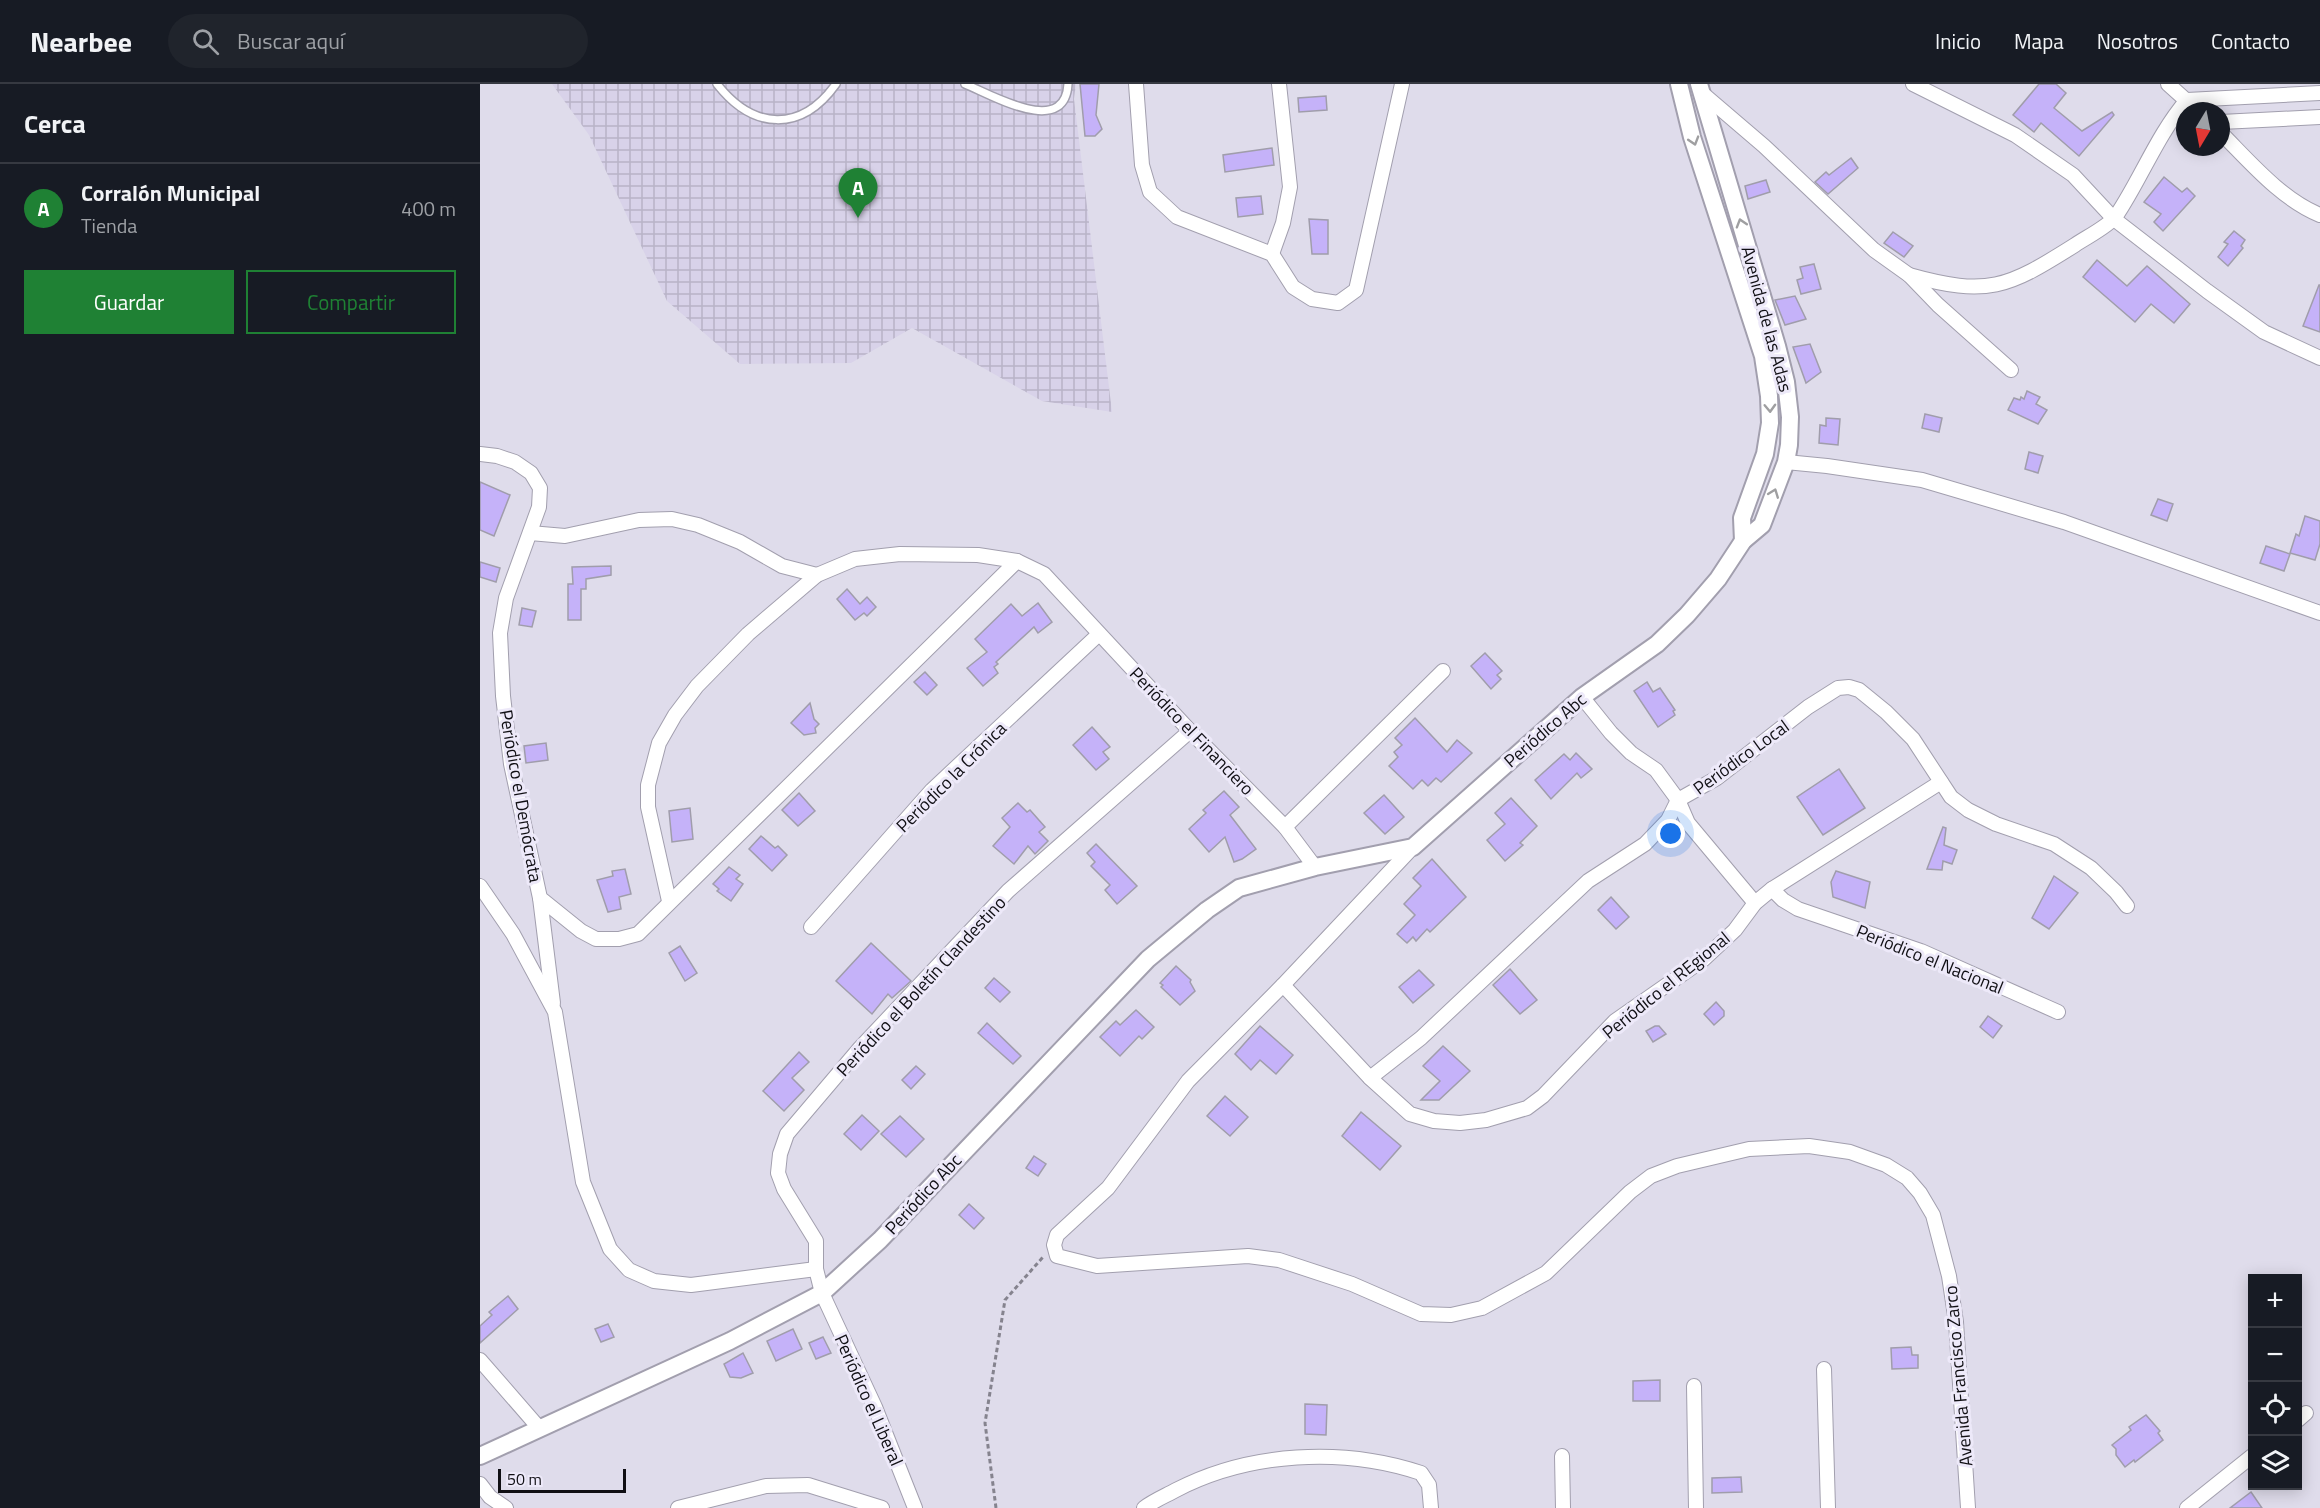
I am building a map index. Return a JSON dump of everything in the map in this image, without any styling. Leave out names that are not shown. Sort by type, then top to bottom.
[{"type":"street","points":[[1136,84],[1142,165],[1150,192],[1177,217],[1272,254],[1293,287],[1312,299],[1338,303],[1356,290],[1402,84]]},
{"type":"street","points":[[1272,254],[1283,223],[1290,187],[1280,84]]},
{"type":"street","name":"Avenida de las Adas","points":[[1679,84],[1692,137],[1763,356],[1769,396],[1770,423],[1765,454],[1742,518],[1743,541]]},
{"type":"street","points":[[1913,84],[2015,135],[2073,175],[2114,219],[2264,332],[2320,358]]},
{"type":"street","points":[[2168,84],[2187,100],[2320,93]]},
{"type":"street","points":[[1701,88],[1874,250],[1909,275],[1938,305],[2011,370]]},
{"type":"street","name":"Avenida de las Adas","points":[[1701,88],[1778,346],[1786,382],[1790,417],[1786,462],[1762,525],[1743,541]]},
{"type":"street","points":[[1909,275],[1943,285],[1973,288],[2004,284],[2033,270],[2114,219],[2172,117],[2187,100]]},
{"type":"street","points":[[2230,122],[2320,117]]},
{"type":"street","points":[[2230,142],[2273,183],[2308,210],[2320,214]]},
{"type":"street","name":"Periódico el Demócrata","points":[[480,454],[497,456],[515,462],[531,473],[540,488],[539,507],[506,598],[500,633],[503,696],[511,764],[540,898],[581,931],[596,939],[618,939],[638,934],[1017,561]]},
{"type":"street","points":[[1786,462],[1827,466],[1933,483],[2064,522],[2320,613]]},
{"type":"street","points":[[530,533],[565,536],[639,520],[672,519],[698,525],[740,542],[782,566],[817,574]]},
{"type":"street","name":"Periódico Abc","points":[[480,1456],[730,1341],[822,1293],[880,1240],[1148,959],[1207,910],[1239,888],[1316,867],[1413,847],[1582,697],[1657,644],[1687,615],[1718,579],[1743,541]]},
{"type":"street","name":"Periódico el Financiero","points":[[817,574],[855,560],[900,554],[978,555],[1017,561],[1044,574],[1190,731],[1285,827]]},
{"type":"street","points":[[669,901],[648,807],[648,785],[659,743],[675,715],[698,686],[748,634],[817,574]]},
{"type":"street","name":"Periódico la Crónica","points":[[811,927],[932,790],[1099,634]]},
{"type":"street","points":[[1316,867],[1285,827],[1443,671]]},
{"type":"street","name":"Periódico Local","points":[[1370,1078],[1428,1031],[1588,881],[1645,844],[1668,820],[1678,800],[1717,778],[1838,688],[1849,687],[1858,690],[1913,739],[1951,797],[1968,810],[1996,824],[2054,844],[2091,868],[2127,906]]},
{"type":"street","points":[[1582,697],[1611,733],[1631,753],[1656,770],[1678,800],[1688,823],[1755,903]]},
{"type":"street","name":"Periódico el Boletín Clandestino","points":[[822,1293],[816,1269],[816,1241],[783,1189],[778,1173],[780,1154],[788,1134],[860,1048],[1008,891],[1190,731]]},
{"type":"street","name":"Periódico el REgional","points":[[1283,985],[1370,1078],[1410,1114],[1434,1121],[1460,1124],[1486,1120],[1527,1108],[1543,1096],[1615,1022],[1704,959],[1735,930],[1755,903],[1772,889],[1941,782]]},
{"type":"street","points":[[1054,1245],[1057,1235],[1108,1188],[1188,1081],[1283,985],[1413,847]]},
{"type":"street","points":[[480,886],[513,934],[555,1012]]},
{"type":"street","name":"Periódico el Nacional","points":[[1772,889],[1783,900],[1798,909],[1920,951],[2058,1012]]},
{"type":"street","points":[[540,898],[555,1012],[583,1182],[610,1249],[629,1270],[654,1281],[691,1286],[816,1269]]},
{"type":"street","name":"Avenida Francisco Zarco","points":[[1054,1245],[1057,1256],[1097,1266],[1248,1256],[1279,1260],[1352,1284],[1421,1314],[1451,1315],[1482,1308],[1546,1273],[1630,1192],[1651,1176],[1749,1149],[1809,1146],[1850,1152],[1886,1165],[1907,1178],[1920,1193],[1933,1215],[1949,1276],[1956,1322],[1968,1508]]},
{"type":"street","name":"Periódico el Liberal","points":[[822,1293],[875,1407],[915,1508]]},
{"type":"street","points":[[480,1360],[540,1429]]},
{"type":"street","points":[[1824,1369],[1828,1508]]},
{"type":"street","points":[[1694,1386],[1696,1508]]},
{"type":"street","points":[[1562,1456],[1563,1508]]},
{"type":"street","points":[[1144,1508],[1188,1484],[1237,1466],[1283,1459],[1336,1458],[1381,1463],[1421,1473],[1429,1485],[1431,1508]]},
{"type":"street","points":[[2192,1506],[2248,1460]]},
{"type":"street","points":[[480,1484],[490,1497],[506,1508]]},
{"type":"street","points":[[678,1508],[766,1486],[798,1485],[808,1485],[882,1508]]},
{"type":"lane","points":[[717,84],[727,97],[761,118],[777,121],[792,119],[825,100],[836,84]]},
{"type":"lane","points":[[964,84],[1032,111],[1050,111],[1066,100],[1068,84]]},
{"type":"path","points":[[996,1508],[986,1423],[1005,1300],[1054,1245]]},
{"type":"shaded area","points":[[552,84],[1076,84],[1074,99],[1112,412],[1042,401],[912,328],[851,363],[740,364],[667,301],[589,135]]},
{"type":"building","points":[[1080,84],[1099,84],[1096,115],[1102,129],[1095,136],[1085,136]]},
{"type":"building","points":[[2039,84],[2056,84],[2066,93],[2054,108],[2082,131],[2112,112],[2114,115],[2079,156],[2041,123],[2034,132],[2013,115]]},
{"type":"building","points":[[1326,96],[1327,110],[1299,112],[1298,98]]},
{"type":"building","points":[[1272,148],[1274,165],[1225,172],[1223,155]]},
{"type":"building","points":[[1851,158],[1858,168],[1828,194],[1815,182],[1826,172],[1829,175]]},
{"type":"building","points":[[2164,177],[2182,192],[2187,188],[2195,196],[2163,231],[2154,222],[2161,214],[2144,202]]},
{"type":"building","points":[[1766,180],[1770,192],[1748,199],[1745,186]]},
{"type":"building","points":[[1261,196],[1263,214],[1238,217],[1236,198]]},
{"type":"building","points":[[1309,219],[1328,220],[1328,254],[1312,254]]},
{"type":"building","points":[[2234,231],[2245,240],[2241,246],[2243,248],[2228,266],[2218,257],[2228,244],[2224,242]]},
{"type":"building","points":[[1893,232],[1913,246],[1904,257],[1884,243]]},
{"type":"building","points":[[2097,260],[2127,286],[2147,266],[2190,304],[2174,323],[2151,304],[2135,322],[2083,277]]},
{"type":"building","points":[[1814,264],[1821,289],[1801,294],[1797,280],[1803,278],[1800,267]]},
{"type":"building","points":[[2320,285],[2320,332],[2303,326]]},
{"type":"building","points":[[1795,296],[1806,319],[1785,325],[1775,300]]},
{"type":"building","points":[[1810,344],[1821,372],[1806,383],[1793,347]]},
{"type":"building","points":[[2027,391],[2040,397],[2036,404],[2047,410],[2038,424],[2008,410],[2014,398],[2024,399]]},
{"type":"building","points":[[1925,414],[1942,418],[1939,432],[1922,428]]},
{"type":"building","points":[[1826,418],[1840,419],[1838,445],[1819,443],[1820,425],[1826,426]]},
{"type":"building","points":[[2029,452],[2043,456],[2038,473],[2025,469]]},
{"type":"building","points":[[480,482],[510,495],[494,536],[480,530]]},
{"type":"building","points":[[2158,499],[2173,504],[2167,521],[2151,515]]},
{"type":"building","points":[[2305,516],[2320,521],[2320,544],[2315,560],[2290,553],[2296,534],[2299,536]]},
{"type":"building","points":[[2266,546],[2290,554],[2284,571],[2260,563]]},
{"type":"building","points":[[480,562],[500,568],[496,582],[480,577]]},
{"type":"building","points":[[611,566],[611,575],[586,579],[586,589],[581,589],[581,620],[568,620],[568,584],[573,584],[572,567]]},
{"type":"building","points":[[847,589],[860,604],[867,597],[876,607],[867,616],[864,613],[855,620],[837,599]]},
{"type":"building","points":[[1038,603],[1052,622],[1038,633],[1034,627],[996,662],[998,664],[994,667],[998,673],[983,686],[967,668],[987,652],[975,639],[1011,604],[1022,616]]},
{"type":"building","points":[[522,608],[536,611],[532,627],[519,625]]},
{"type":"building","points":[[1485,653],[1502,671],[1497,675],[1501,679],[1491,689],[1471,666]]},
{"type":"building","points":[[925,672],[937,685],[927,695],[914,682]]},
{"type":"building","points":[[1647,682],[1653,692],[1660,688],[1675,710],[1673,711],[1675,715],[1658,727],[1634,691]]},
{"type":"building","points":[[810,703],[814,719],[819,724],[815,728],[816,733],[804,735],[791,723]]},
{"type":"building","points":[[1415,718],[1447,752],[1457,740],[1472,753],[1441,782],[1436,778],[1428,786],[1422,780],[1413,789],[1389,766],[1398,757],[1394,752],[1402,745],[1395,738]]},
{"type":"building","points":[[1092,727],[1110,747],[1103,752],[1109,759],[1096,770],[1073,745]]},
{"type":"building","points":[[546,743],[548,760],[526,763],[524,746]]},
{"type":"building","points":[[1576,753],[1592,769],[1581,778],[1577,773],[1551,799],[1535,780],[1564,754],[1570,760]]},
{"type":"building","points":[[1839,769],[1865,808],[1823,835],[1797,797]]},
{"type":"building","points":[[1224,791],[1239,807],[1230,815],[1256,849],[1234,862],[1225,837],[1209,852],[1189,829],[1206,813],[1203,810]]},
{"type":"building","points":[[799,793],[815,811],[798,826],[782,810]]},
{"type":"building","points":[[1384,795],[1404,817],[1385,834],[1364,813]]},
{"type":"building","points":[[1511,798],[1537,826],[1520,843],[1523,845],[1505,861],[1487,840],[1505,824],[1495,813]]},
{"type":"building","points":[[1018,803],[1027,812],[1030,810],[1045,827],[1039,832],[1048,841],[1035,854],[1028,846],[1014,864],[993,846],[1010,827],[1002,818]]},
{"type":"building","points":[[690,808],[693,839],[672,842],[669,811]]},
{"type":"building","points":[[1943,827],[1946,828],[1944,845],[1957,850],[1952,864],[1943,861],[1942,870],[1927,869]]},
{"type":"building","points":[[761,836],[775,848],[778,846],[787,855],[772,871],[749,849]]},
{"type":"building","points":[[1096,844],[1137,886],[1117,904],[1105,890],[1110,885],[1091,866],[1095,862],[1087,853]]},
{"type":"building","points":[[1432,859],[1466,897],[1430,932],[1427,929],[1416,941],[1413,937],[1407,943],[1397,934],[1415,915],[1404,904],[1421,886],[1413,878]]},
{"type":"building","points":[[729,867],[740,875],[736,879],[743,884],[731,901],[717,891],[719,889],[713,884]]},
{"type":"building","points":[[625,869],[631,894],[619,897],[621,909],[608,912],[597,880],[613,876],[612,871]]},
{"type":"building","points":[[1836,871],[1870,882],[1865,908],[1833,897],[1831,882]]},
{"type":"building","points":[[2054,876],[2078,893],[2049,929],[2032,918]]},
{"type":"building","points":[[1611,897],[1629,917],[1616,929],[1598,910]]},
{"type":"building","points":[[871,943],[911,981],[892,998],[888,994],[872,1014],[836,981]]},
{"type":"building","points":[[680,946],[697,973],[685,981],[669,953]]},
{"type":"building","points":[[1176,966],[1191,980],[1195,991],[1180,1005],[1161,987],[1163,985],[1160,983]]},
{"type":"building","points":[[1510,969],[1537,1000],[1520,1014],[1493,985]]},
{"type":"building","points":[[1419,970],[1434,985],[1413,1003],[1399,987]]},
{"type":"building","points":[[994,978],[1010,992],[1000,1002],[985,988]]},
{"type":"building","points":[[1716,1002],[1724,1011],[1724,1016],[1714,1025],[1704,1014]]},
{"type":"building","points":[[1136,1010],[1154,1027],[1142,1039],[1139,1036],[1120,1056],[1100,1037],[1116,1021],[1120,1025]]},
{"type":"building","points":[[1988,1016],[2002,1026],[1993,1038],[1980,1027]]},
{"type":"building","points":[[987,1023],[1021,1056],[1013,1064],[978,1033]]},
{"type":"building","points":[[1260,1026],[1293,1055],[1276,1074],[1260,1060],[1251,1070],[1235,1054]]},
{"type":"building","points":[[1659,1026],[1666,1034],[1653,1042],[1646,1031]]},
{"type":"building","points":[[1443,1046],[1470,1071],[1439,1100],[1421,1100],[1440,1081],[1423,1066]]},
{"type":"building","points":[[799,1052],[809,1062],[792,1078],[804,1090],[784,1111],[763,1091]]},
{"type":"building","points":[[916,1066],[925,1074],[911,1089],[902,1080]]},
{"type":"building","points":[[1225,1096],[1248,1117],[1230,1136],[1207,1116]]},
{"type":"building","points":[[1361,1112],[1401,1146],[1380,1170],[1342,1136]]},
{"type":"building","points":[[862,1115],[879,1131],[861,1150],[844,1134]]},
{"type":"building","points":[[900,1116],[924,1139],[906,1157],[881,1134]]},
{"type":"building","points":[[1034,1156],[1046,1164],[1038,1176],[1026,1168]]},
{"type":"building","points":[[969,1204],[984,1218],[974,1229],[959,1215]]},
{"type":"building","points":[[508,1296],[518,1309],[480,1343],[480,1326],[492,1315],[489,1312]]},
{"type":"building","points":[[608,1324],[614,1337],[601,1342],[595,1329]]},
{"type":"building","points":[[793,1329],[802,1349],[776,1361],[767,1341]]},
{"type":"building","points":[[823,1337],[831,1353],[816,1359],[809,1343]]},
{"type":"building","points":[[1911,1347],[1912,1355],[1918,1355],[1918,1368],[1892,1369],[1891,1348]]},
{"type":"building","points":[[743,1353],[753,1373],[741,1378],[730,1377],[724,1364]]},
{"type":"building","points":[[1660,1380],[1660,1401],[1633,1401],[1633,1381]]},
{"type":"building","points":[[1305,1404],[1327,1405],[1326,1435],[1305,1434]]},
{"type":"building","points":[[2146,1415],[2160,1431],[2158,1433],[2163,1440],[2125,1467],[2112,1445],[2131,1430],[2129,1427]]},
{"type":"building","points":[[1741,1477],[1742,1492],[1712,1493],[1712,1478]]},
{"type":"building","points":[[2251,1492],[2262,1508],[2230,1508]]},
{"type":"place","name":"Corralón Municipal","points":[[858,218]]}]
